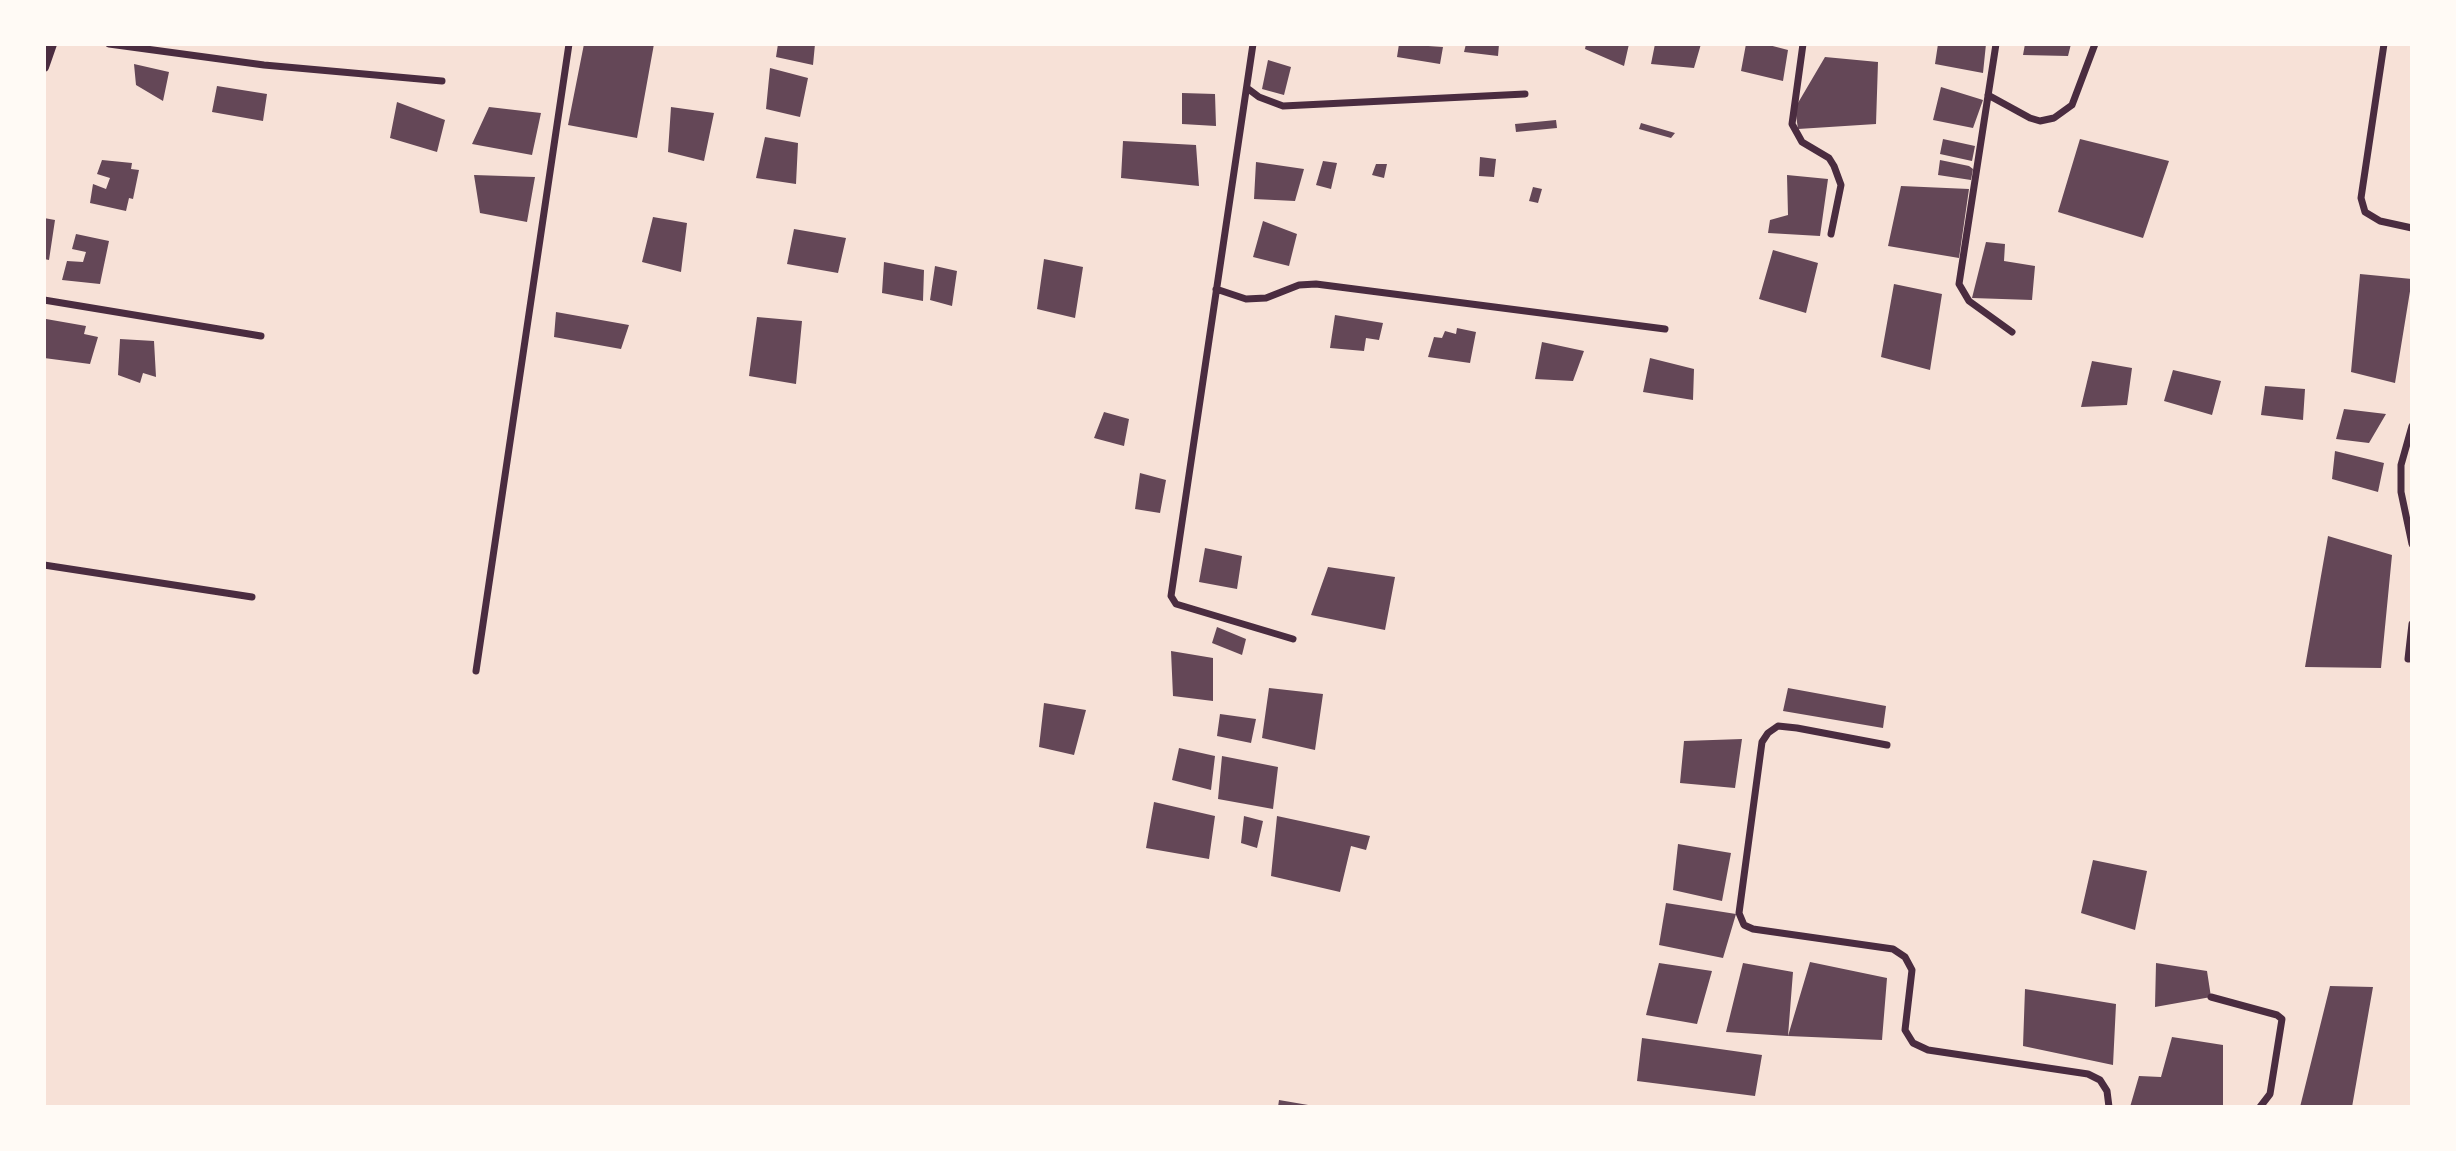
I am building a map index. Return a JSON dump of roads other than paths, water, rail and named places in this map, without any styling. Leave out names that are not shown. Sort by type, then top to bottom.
[{"type":"street","points":[[44,67],[52,44]]},
{"type":"street","points":[[109,44],[264,65],[442,82]]},
{"type":"street","points":[[476,671],[569,44]]},
{"type":"street","points":[[1253,44],[1171,596],[1176,604],[1293,639]]},
{"type":"street","points":[[1803,44],[1791,124],[1802,142],[1829,158],[1834,166],[1840,185],[1831,234]]},
{"type":"street","points":[[1996,44],[1959,284],[1969,300],[2012,332]]},
{"type":"street","points":[[1988,95],[2030,118],[2040,121],[2054,118],[2072,105],[2095,44]]},
{"type":"street","points":[[2384,44],[2361,198],[2365,212],[2380,221],[2412,228]]},
{"type":"street","points":[[1247,88],[1259,97],[1283,106],[1525,94]]},
{"type":"street","points":[[1216,289],[1246,299],[1266,298],[1299,285],[1316,284],[1665,329]]},
{"type":"street","points":[[44,300],[261,336]]},
{"type":"street","points":[[2412,426],[2401,465],[2412,544]]},
{"type":"street","points":[[44,565],[252,597]]},
{"type":"street","points":[[2408,659],[2412,624]]},
{"type":"street","points":[[1887,745],[1778,726],[1768,733],[1762,742],[1739,913],[1744,925],[1753,929],[1892,949],[1906,957],[1912,970],[1905,1030],[1913,1043],[1928,1050],[2088,1074],[2100,1080],[2107,1091],[2109,1107]]},
{"type":"street","points":[[2211,997],[2277,1014],[2282,1018],[2270,1094],[2260,1107]]}]
